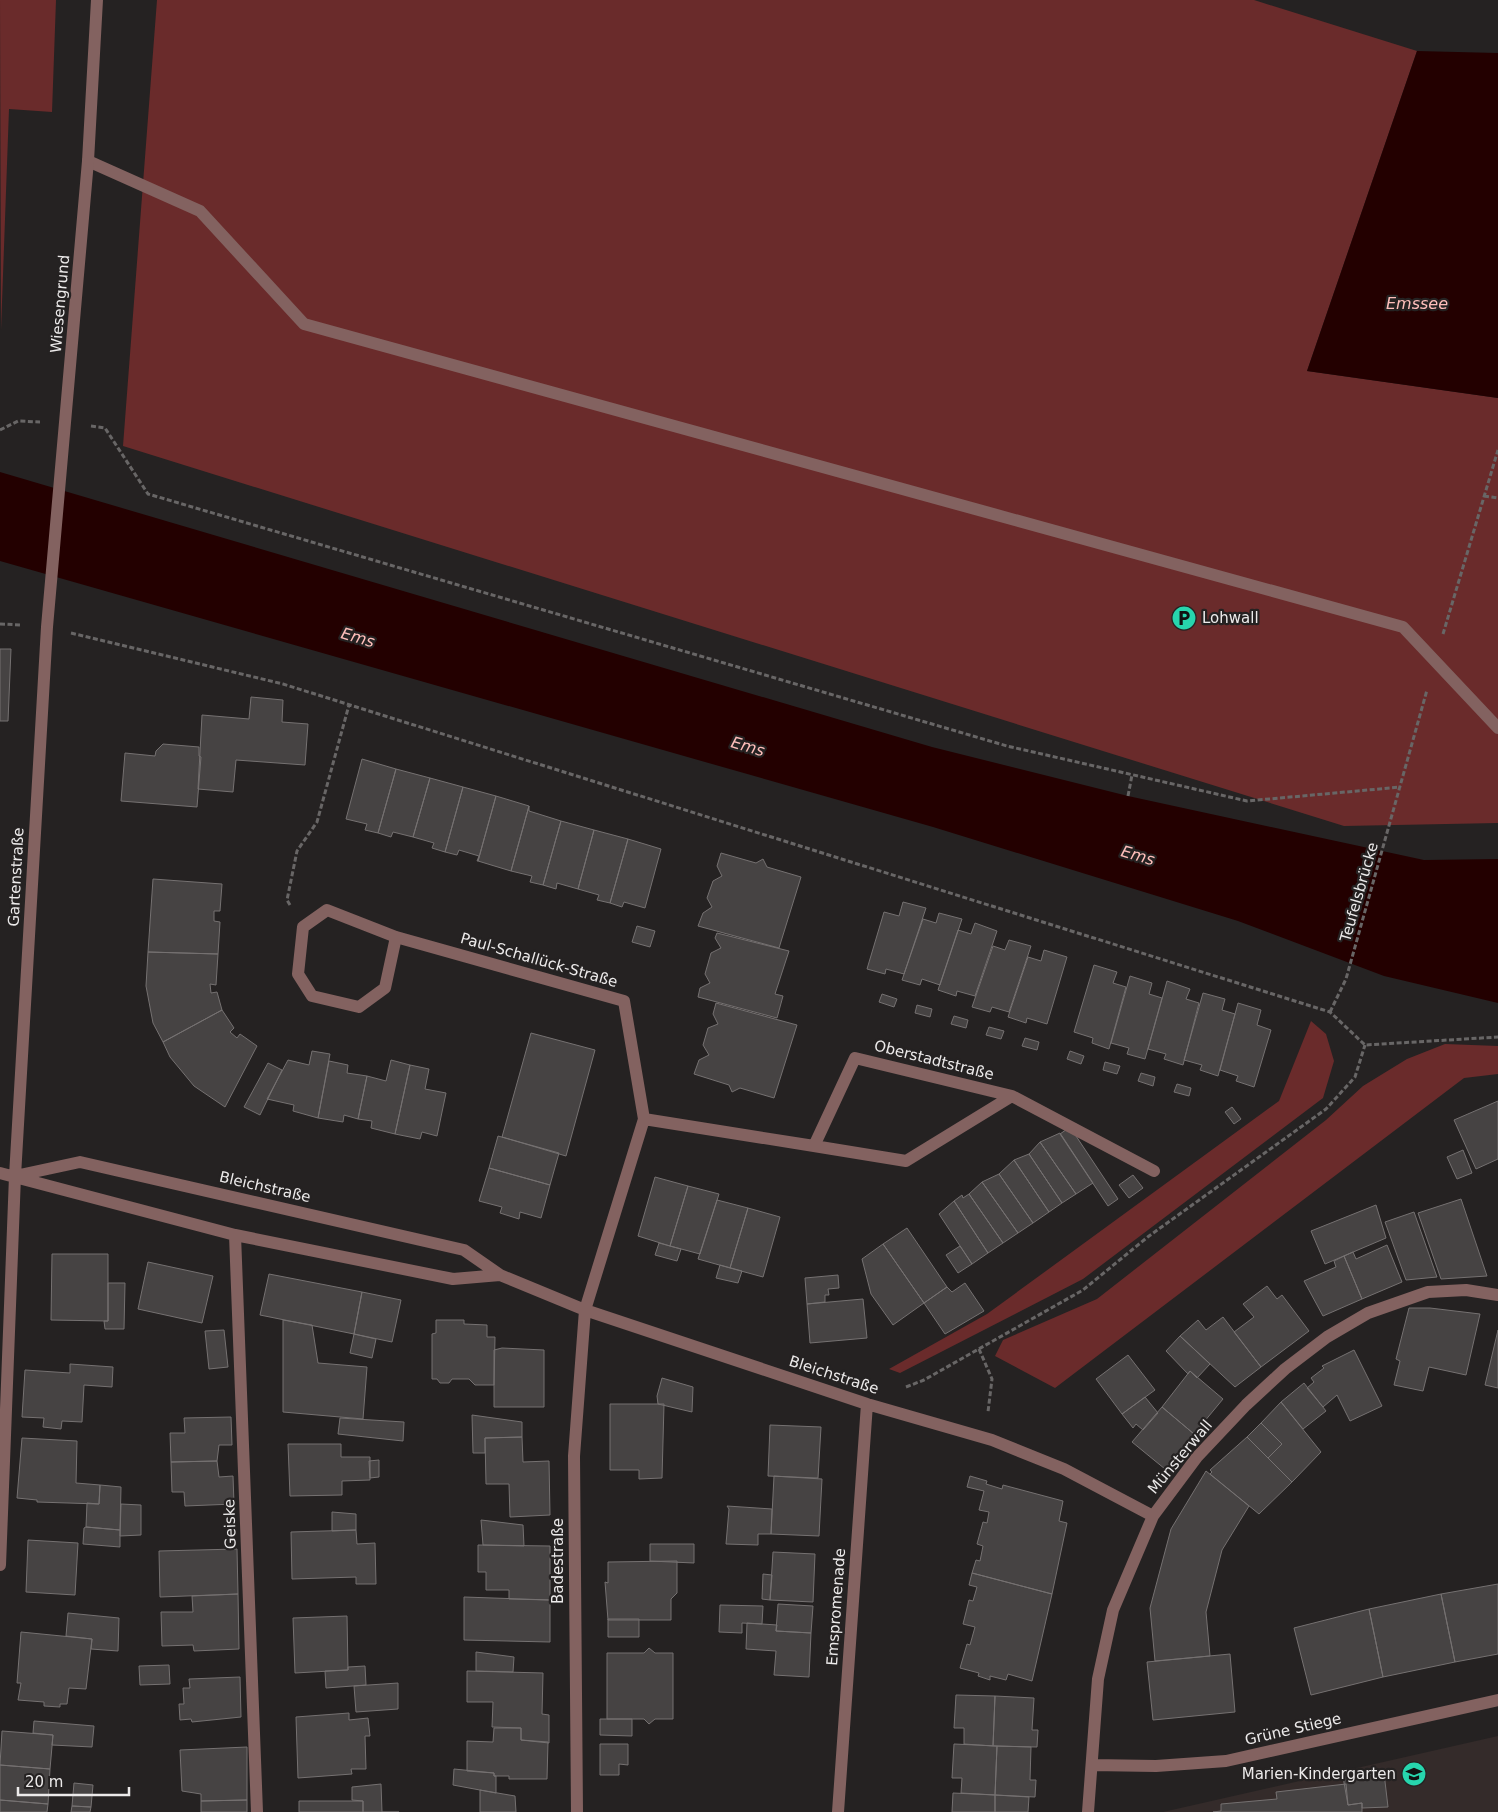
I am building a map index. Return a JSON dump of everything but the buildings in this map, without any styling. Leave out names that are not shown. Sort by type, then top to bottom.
[{"type":"street","name":"Wiesengrund","points":[[50,611],[88,160],[97,0]]},
{"type":"street","points":[[88,160],[200,211],[304,324],[1403,627],[1498,728]]},
{"type":"street","name":"Gartenstraße","points":[[0,1565],[15,1176],[47,627],[50,611]]},
{"type":"street","name":"Paul-Schallück-Straße","points":[[303,927],[327,910],[396,937],[624,1001],[644,1119],[585,1310]]},
{"type":"street","points":[[303,927],[298,974],[312,996],[359,1007],[385,988],[396,937]]},
{"type":"street","name":"Oberstadtstraße","points":[[814,1146],[855,1058],[1012,1096],[1154,1171]]},
{"type":"street","name":"Oberstadtstraße","points":[[644,1119],[906,1161],[1012,1096]]},
{"type":"street","name":"Bleichstraße","points":[[15,1176],[80,1162],[464,1250],[500,1275],[585,1310],[867,1404],[984,1438],[1064,1469],[1153,1516]]},
{"type":"street","name":"Bleichstraße","points":[[0,1173],[235,1235],[452,1279],[500,1275]]},
{"type":"street","name":"Geiske","points":[[235,1235],[257,1812]]},
{"type":"street","name":"Münsterwall","points":[[1088,1812],[1098,1679],[1113,1610],[1153,1516],[1197,1457],[1246,1405],[1285,1369],[1328,1337],[1368,1313],[1428,1292],[1466,1290],[1498,1295]]},
{"type":"street","name":"Badestraße","points":[[577,1812],[574,1456],[585,1310]]},
{"type":"street","name":"Emspromenade","points":[[838,1812],[867,1404]]},
{"type":"street","name":"Grüne Stiege","points":[[1092,1765],[1156,1766],[1226,1761],[1498,1700]]},
{"type":"path","points":[[0,430],[18,421]]},
{"type":"path","points":[[105,428],[148,494],[1007,746],[1247,801],[1401,787]]},
{"type":"path","name":"Teufelsbrücke","points":[[1330,1012],[1346,979],[1435,662],[1498,450]]},
{"type":"path","points":[[1484,496],[1498,498]]},
{"type":"path","points":[[47,627],[283,684],[1330,1012],[1365,1046],[1498,1037]]},
{"type":"path","points":[[303,927],[287,900],[297,851],[317,822],[349,705]]},
{"type":"path","points":[[1128,796],[1132,775]]},
{"type":"path","points":[[867,1404],[924,1380],[1083,1290],[1149,1236],[1326,1109],[1356,1077],[1365,1046]]},
{"type":"path","points":[[979,1349],[992,1379],[984,1438]]},
{"type":"shaded area","points":[[0,0],[56,0],[52,112],[9,109],[1,330]]},
{"type":"shaded area","points":[[157,0],[1254,0],[1417,51],[1307,371],[1498,398],[1498,823],[1344,826],[123,446]]},
{"type":"shaded area","points":[[1311,1021],[1326,1034],[1334,1061],[1323,1098],[1083,1279],[900,1373],[889,1369],[987,1314],[1279,1101]]},
{"type":"shaded area","points":[[1445,1044],[1498,1046],[1498,1074],[1464,1078],[1055,1388],[995,1356],[1003,1340],[1097,1299],[1326,1120],[1363,1086],[1407,1059]]},
{"type":"shaded area","name":"Marien-Kindergarten","points":[[1498,1736],[1498,1812],[1163,1812]]},
{"type":"water","name":"Emssee","points":[[1417,51],[1498,53],[1498,398],[1307,371]]},
{"type":"water","name":"Ems","points":[[0,472],[932,747],[1128,796],[1424,860],[1498,859],[1498,1003],[1384,976],[1238,921],[933,827],[0,561]]},
{"type":"place","name":"Lohwall","points":[[1184,618]]},
{"type":"place","name":"Marien-Kindergarten","points":[[1414,1774]]}]
